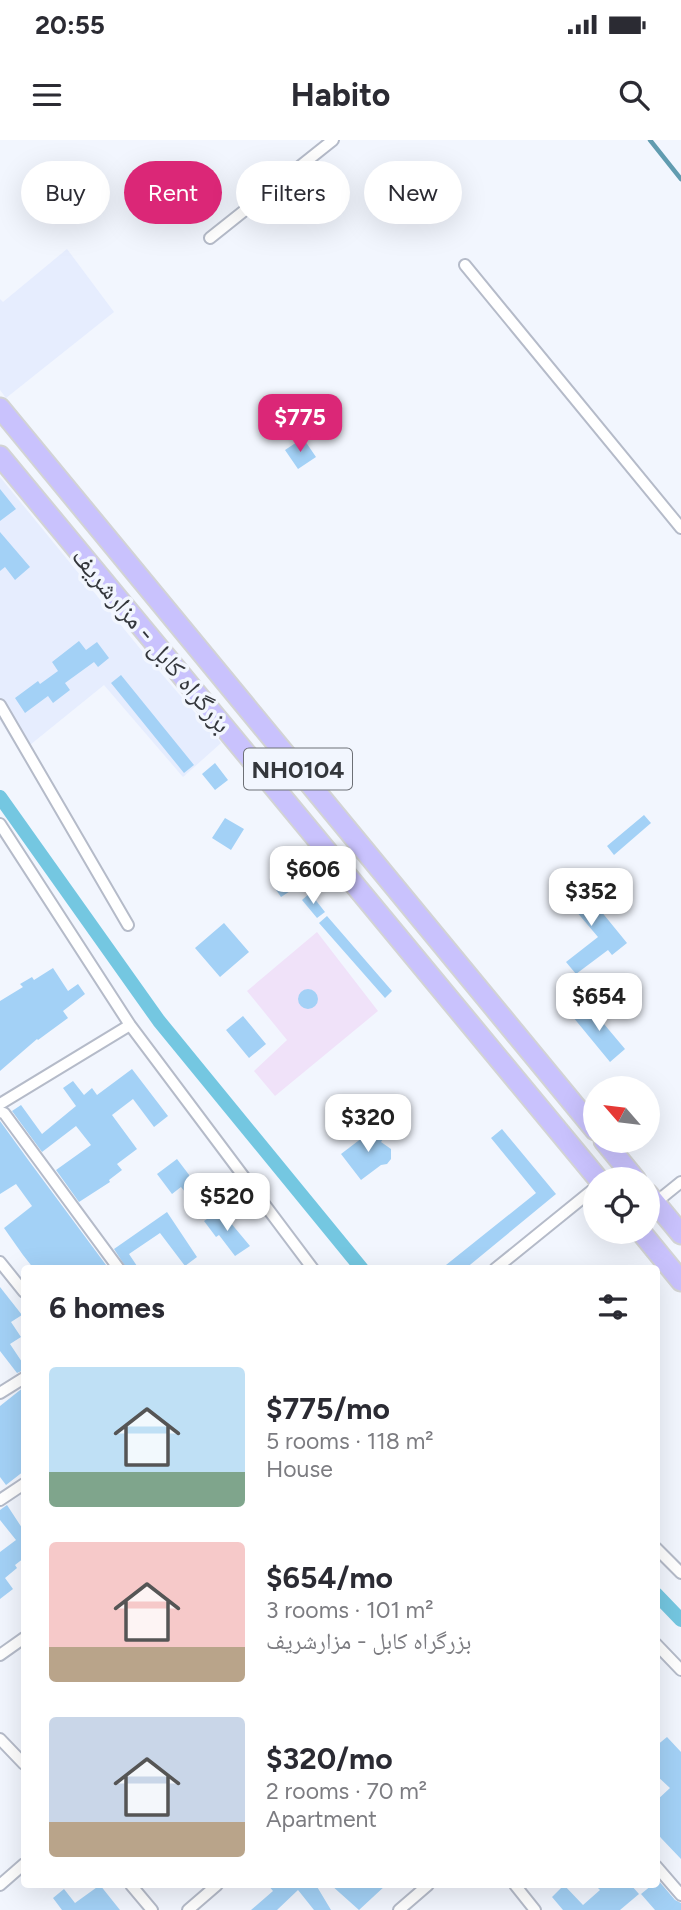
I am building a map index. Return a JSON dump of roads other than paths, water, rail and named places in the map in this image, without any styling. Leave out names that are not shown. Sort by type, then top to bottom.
[{"type":"highway","name":"بزرگراه کابل - مزارشریف","points":[[0,408],[583,1115]]},
{"type":"highway","name":"بزرگراه کابل - مزارشریف","points":[[0,456],[587,1167]]},
{"type":"highway","points":[[614,1153],[625,1167]]},
{"type":"highway","points":[[660,1209],[681,1234]]},
{"type":"highway","points":[[651,1244],[681,1281]]},
{"type":"street","points":[[210,238],[333,140]]},
{"type":"street","points":[[465,265],[681,528]]},
{"type":"street","points":[[0,705],[128,925]]},
{"type":"street","points":[[0,824],[130,1025],[310,1265]]},
{"type":"street","points":[[0,1104],[130,1025]]},
{"type":"street","points":[[0,1112],[15,1126],[34,1156],[116,1265]]},
{"type":"street","points":[[660,1193],[681,1182]]},
{"type":"street","points":[[500,1265],[583,1198]]},
{"type":"street","points":[[0,1262],[21,1288]]},
{"type":"street","points":[[0,1393],[21,1380]]},
{"type":"street","points":[[0,1500],[21,1485]]},
{"type":"street","points":[[660,1551],[679,1567]]},
{"type":"street","points":[[0,1655],[21,1639]]},
{"type":"street","points":[[660,1648],[681,1670]]},
{"type":"street","points":[[0,1738],[21,1761]]},
{"type":"street","points":[[0,1885],[21,1867]]},
{"type":"street","points":[[660,1871],[681,1895]]},
{"type":"street","points":[[134,1888],[152,1910]]},
{"type":"street","points":[[188,1910],[214,1888]]},
{"type":"street","points":[[399,1910],[425,1888]]},
{"type":"street","points":[[517,1888],[535,1910]]},
{"type":"waterway","points":[[650,140],[681,179]]},
{"type":"waterway","points":[[0,797],[159,1021],[359,1265]]},
{"type":"waterway","points":[[660,1598],[681,1620]]}]
